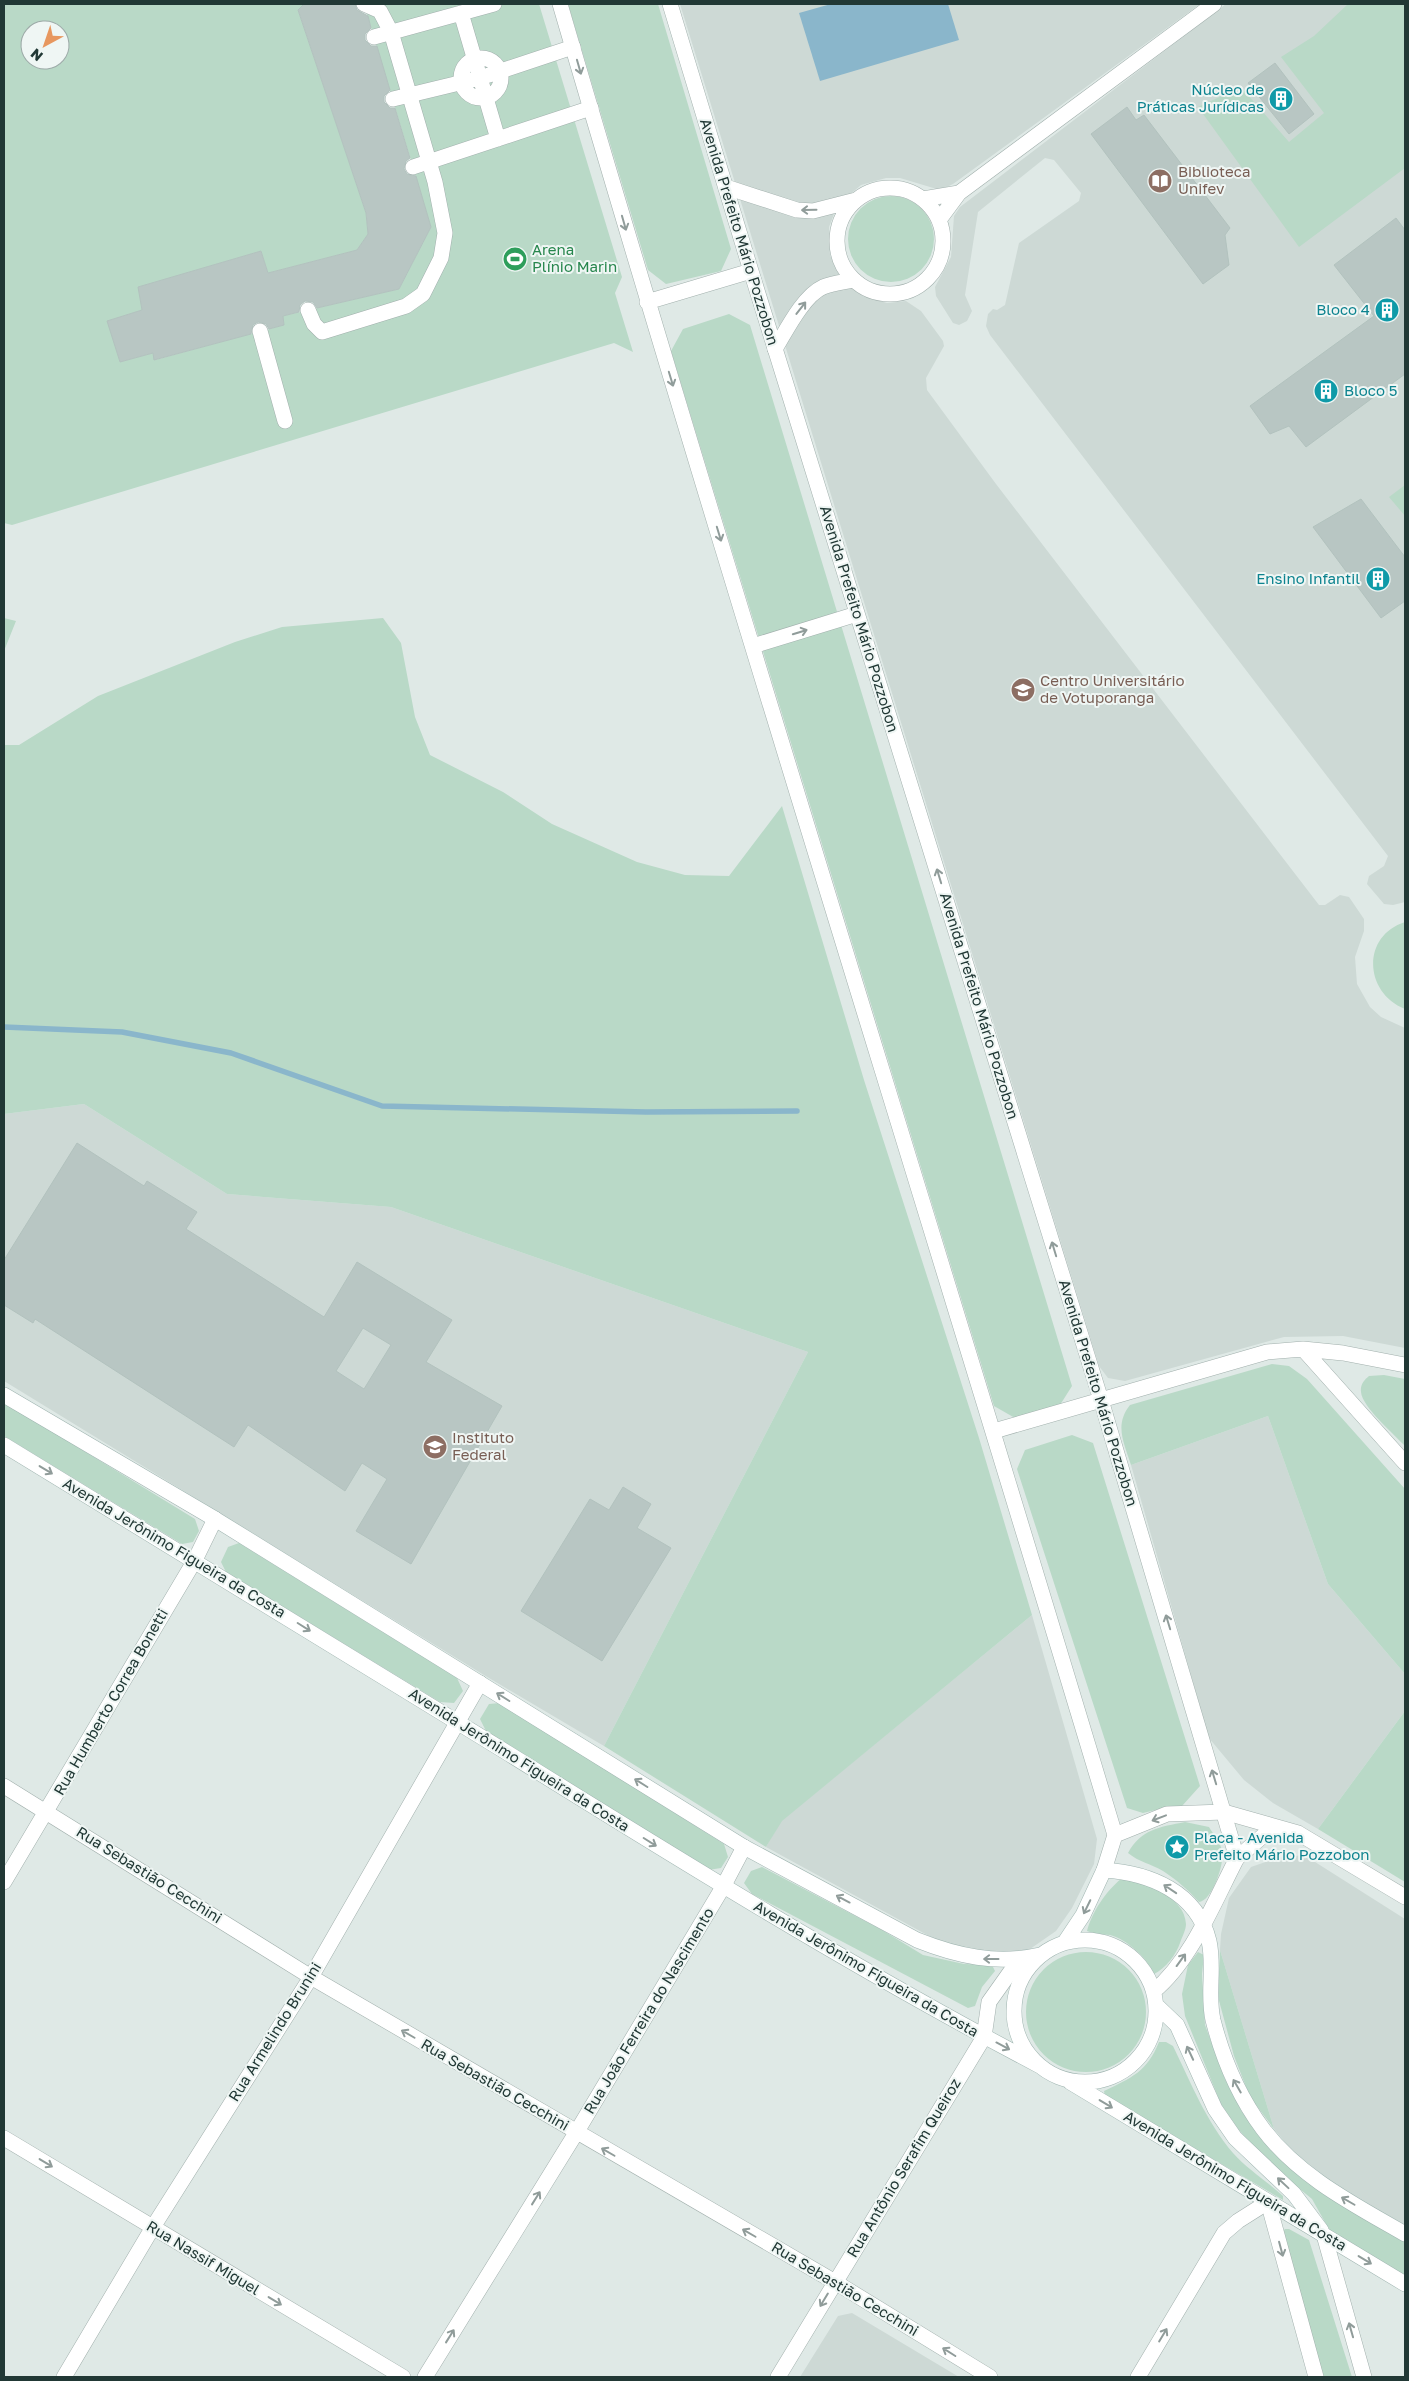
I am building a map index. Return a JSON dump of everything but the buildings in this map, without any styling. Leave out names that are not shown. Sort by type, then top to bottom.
[{"type":"street","points":[[308,310],[314,324],[322,332],[406,306],[423,294],[441,258],[445,233],[435,182],[391,32],[380,11],[364,4]]},
{"type":"street","points":[[374,36],[494,4]]},
{"type":"street","points":[[560,4],[647,302],[994,1431],[1115,1835],[1104,1870],[1083,1915],[1065,1942]]},
{"type":"street","name":"Avenida Prefeito Mário Pozzobon","points":[[670,4],[1101,1400],[1237,1858]]},
{"type":"street","points":[[939,220],[959,193],[1214,4]]},
{"type":"street","points":[[461,13],[498,139]]},
{"type":"street","points":[[393,99],[480,78],[573,47]]},
{"type":"street","points":[[474,58],[490,59],[500,71],[502,82],[499,89],[486,98],[476,98],[470,95],[464,90],[461,82],[463,68],[474,58]]},
{"type":"street","points":[[413,167],[591,108]]},
{"type":"street","points":[[726,187],[797,210],[813,211],[856,200],[866,194],[889,188],[901,189],[923,199],[939,220],[943,246],[940,258],[926,280],[909,290],[890,294],[871,290],[854,280],[840,258],[838,232],[842,219],[856,200]]},
{"type":"street","points":[[923,199],[959,193]]},
{"type":"street","points":[[647,302],[751,271]]},
{"type":"street","points":[[775,349],[799,310],[813,294],[823,287],[854,280]]},
{"type":"street","points":[[260,331],[285,421]]},
{"type":"street","points":[[753,646],[857,614]]},
{"type":"street","points":[[994,1431],[1267,1352],[1303,1349],[1343,1353],[1405,1365]]},
{"type":"street","points":[[1303,1349],[1405,1462]]},
{"type":"street","points":[[4,1395],[215,1519],[744,1847],[916,1940],[946,1952],[984,1959],[1025,1958],[1040,1955],[1065,1942],[1093,1939],[1120,1948],[1141,1966],[1155,1998],[1177,2025],[1215,2109],[1235,2138],[1294,2194],[1324,2235],[1364,2377]]},
{"type":"street","name":"Avenida Jerônimo Figueira da Costa","points":[[4,1444],[723,1887],[984,2037],[1040,2066]]},
{"type":"street","name":"Rua Humberto Correa Bonetti","points":[[4,1882],[195,1560],[215,1519]]},
{"type":"street","name":"Rua Armelindo Brunini","points":[[64,2377],[153,2227],[310,1977],[480,1682]]},
{"type":"street","name":"Rua Sebastião Cecchini","points":[[4,1786],[47,1811],[310,1977],[835,2282],[990,2377]]},
{"type":"street","points":[[1115,1835],[1167,1814],[1224,1812],[1298,1833],[1405,1897]]},
{"type":"street","points":[[1040,1955],[1028,1968],[1016,1989],[1014,2017],[1022,2044],[1040,2066],[1064,2079],[1092,2082],[1118,2074],[1130,2067],[1140,2057],[1150,2040],[1156,2019],[1155,1998],[1185,1955],[1237,1858],[1264,1835],[1298,1833]]},
{"type":"street","name":"Rua João Ferreira do Nascimento","points":[[425,2377],[576,2133],[723,1887],[744,1847]]},
{"type":"street","points":[[1104,1870],[1141,1874],[1158,1881],[1192,1907],[1209,1941],[1213,2019],[1230,2075],[1264,2130],[1295,2163],[1337,2194],[1405,2234]]},
{"type":"street","name":"Rua Antônio Serafim Queiroz","points":[[778,2377],[984,2037],[989,2002],[998,1986],[1011,1971],[1028,1968]]},
{"type":"street","name":"Avenida Jerônimo Figueira da Costa","points":[[1064,2079],[1405,2284]]},
{"type":"street","name":"Rua Nassif Miguel","points":[[4,2138],[403,2377]]},
{"type":"street","points":[[1138,2377],[1224,2233],[1238,2220],[1268,2202],[1316,2377]]},
{"type":"shaded area","name":"Centro Universitário de Votuporanga","points":[[680,4],[1200,4],[953,184],[940,190],[900,178],[886,178],[861,185],[840,203],[834,214],[829,227],[830,255],[842,279],[863,296],[887,303],[906,301],[921,311],[943,341],[944,346],[926,378],[927,390],[996,484],[1319,905],[1325,905],[1340,895],[1349,897],[1364,919],[1364,931],[1355,957],[1357,984],[1370,1007],[1381,1017],[1405,1028],[1405,1348],[1343,1336],[1284,1337],[1125,1381],[1108,1378],[1099,1366]]},
{"type":"shaded area","points":[[1226,4],[1405,4],[1405,902],[1393,905],[1384,904],[1367,884],[1369,876],[1384,866],[1388,856],[990,335],[986,326],[988,314],[993,309],[997,310],[1005,305],[1019,243],[1079,201],[1081,193],[1054,160],[1045,158],[978,212],[965,295],[972,311],[967,321],[959,325],[953,323],[936,296],[935,287],[951,257],[954,216],[960,207]]},
{"type":"shaded area","name":"Instituto Federal","points":[[84,1104],[227,1194],[391,1207],[808,1352],[604,1746],[484,1675],[4,1381],[4,1114]]},
{"type":"shaded area","points":[[1268,1416],[1328,1584],[1405,1674],[1405,1711],[1318,1829],[1273,1803],[1244,1780],[1209,1738],[1131,1465]]},
{"type":"shaded area","points":[[1032,1615],[1097,1839],[1094,1864],[1072,1908],[1056,1931],[1030,1949],[1002,1953],[951,1948],[766,1847],[781,1821]]},
{"type":"shaded area","points":[[1304,1855],[1405,1919],[1405,2225],[1343,2190],[1299,2159],[1274,2129],[1220,1950],[1221,1934],[1229,1898],[1251,1867],[1277,1858]]},
{"type":"shaded area","points":[[852,2313],[959,2377],[800,2377],[838,2316]]},
{"type":"green space","points":[[4,4],[304,4],[298,10],[366,213],[368,234],[357,250],[268,273],[261,251],[139,287],[142,310],[108,321],[120,362],[153,353],[155,360],[284,325],[283,316],[399,289],[431,227],[364,4],[539,4],[622,277],[615,293],[633,352],[614,343],[12,525],[4,523]]},
{"type":"green space","points":[[568,4],[658,4],[731,249],[721,271],[666,284],[648,270]]},
{"type":"green space","points":[[1348,4],[1405,4],[1405,168],[1299,247],[1198,107],[1241,87],[1289,142],[1324,113],[1281,57],[1314,36]]},
{"type":"green space","points":[[883,196],[899,196],[908,199],[922,208],[931,222],[934,239],[931,256],[922,270],[908,279],[899,282],[883,282],[867,275],[855,263],[848,247],[848,231],[855,215],[867,203]]},
{"type":"green space","points":[[729,314],[750,325],[1072,1386],[1060,1405],[1015,1418],[994,1406],[671,351],[683,329]]},
{"type":"green space","points":[[1405,485],[1405,516],[1389,497]]},
{"type":"green space","points":[[4,618],[16,621],[4,651]]},
{"type":"green space","points":[[383,618],[401,643],[415,717],[430,755],[503,792],[552,824],[637,862],[685,875],[729,876],[782,806],[864,1080],[979,1438],[1032,1615],[782,1821],[766,1847],[604,1746],[808,1352],[391,1207],[227,1194],[84,1104],[4,1114],[4,745],[19,745],[98,696],[235,642],[282,627]]},
{"type":"green space","points":[[1405,922],[1405,1009],[1391,1001],[1382,991],[1375,978],[1373,965],[1375,951],[1381,939],[1391,929]]},
{"type":"green space","points":[[1272,1364],[1289,1366],[1307,1379],[1405,1489],[1405,1674],[1328,1584],[1268,1416],[1131,1465],[1123,1442],[1121,1427],[1125,1412],[1130,1405]]},
{"type":"green space","points":[[1384,1375],[1405,1379],[1405,1446],[1373,1413],[1361,1392],[1363,1383],[1369,1376]]},
{"type":"green space","points":[[4,1402],[195,1519],[199,1531],[193,1542],[182,1544],[4,1436]]},
{"type":"green space","points":[[1072,1435],[1093,1443],[1200,1786],[1182,1806],[1143,1813],[1127,1808],[1017,1469],[1025,1450]]},
{"type":"green space","points":[[239,1543],[457,1678],[463,1691],[454,1703],[440,1702],[226,1572],[221,1562],[228,1547]]},
{"type":"green space","points":[[500,1703],[724,1844],[728,1857],[721,1868],[708,1870],[486,1731],[480,1719],[489,1704]]},
{"type":"green space","points":[[1405,1711],[1405,1882],[1318,1829]]},
{"type":"green space","points":[[1185,1822],[1209,1827],[1219,1842],[1222,1851],[1222,1864],[1213,1889],[1204,1900],[1199,1902],[1168,1874],[1136,1859],[1128,1853],[1139,1839],[1152,1830]]},
{"type":"green space","points":[[762,1867],[882,1930],[923,1955],[964,1964],[992,1965],[995,1971],[982,1987],[975,2006],[968,2008],[752,1894],[744,1883],[751,1871]]},
{"type":"green space","points":[[1121,1879],[1140,1883],[1161,1892],[1179,1905],[1184,1914],[1186,1926],[1178,1948],[1166,1965],[1154,1974],[1147,1962],[1130,1945],[1117,1937],[1087,1931],[1100,1902]]},
{"type":"green space","points":[[1220,1950],[1274,2129],[1250,2097],[1234,2056],[1218,1997]]},
{"type":"green space","points":[[1086,1952],[1098,1953],[1109,1957],[1119,1962],[1128,1970],[1136,1979],[1141,1989],[1145,2000],[1145,2024],[1141,2035],[1136,2045],[1128,2054],[1119,2062],[1109,2067],[1098,2071],[1086,2072],[1074,2071],[1063,2067],[1053,2062],[1044,2054],[1036,2045],[1031,2035],[1027,2024],[1026,2012],[1027,2000],[1031,1989],[1036,1979],[1044,1970],[1053,1962],[1063,1957],[1074,1953]]},
{"type":"green space","points":[[1198,1952],[1204,1955],[1202,1974],[1205,2025],[1225,2079],[1242,2112],[1260,2137],[1405,2241],[1405,2276],[1330,2231],[1312,2199],[1267,2162],[1239,2130],[1221,2104],[1185,2016],[1182,1994],[1188,1965]]},
{"type":"green space","points":[[1159,2042],[1166,2042],[1173,2046],[1207,2115],[1223,2141],[1244,2164],[1283,2196],[1283,2200],[1105,2096],[1104,2091],[1130,2078],[1143,2067]]},
{"type":"green space","points":[[1285,2229],[1289,2229],[1309,2240],[1352,2377],[1323,2377],[1282,2232]]},
{"type":"water","points":[[831,4],[948,4],[959,40],[820,81],[799,13]]},
{"type":"waterway","points":[[4,1027],[122,1032],[231,1053],[382,1106],[646,1112],[797,1111]]},
{"type":"place","name":"Núcleo de Práticas Jurídicas","points":[[1281,99]]},
{"type":"place","name":"Biblioteca Unifev","points":[[1160,181]]},
{"type":"place","name":"Arena Plínio Marin","points":[[515,259]]},
{"type":"place","name":"Bloco 4","points":[[1387,310]]},
{"type":"place","name":"Bloco 5","points":[[1326,391]]},
{"type":"place","name":"Ensino Infantil","points":[[1378,579]]},
{"type":"place","name":"Centro Universitário de Votuporanga","points":[[1023,690]]},
{"type":"place","name":"Instituto Federal","points":[[435,1447]]},
{"type":"place","name":"Placa - Avenida Prefeito Mário Pozzobon","points":[[1177,1847]]}]
